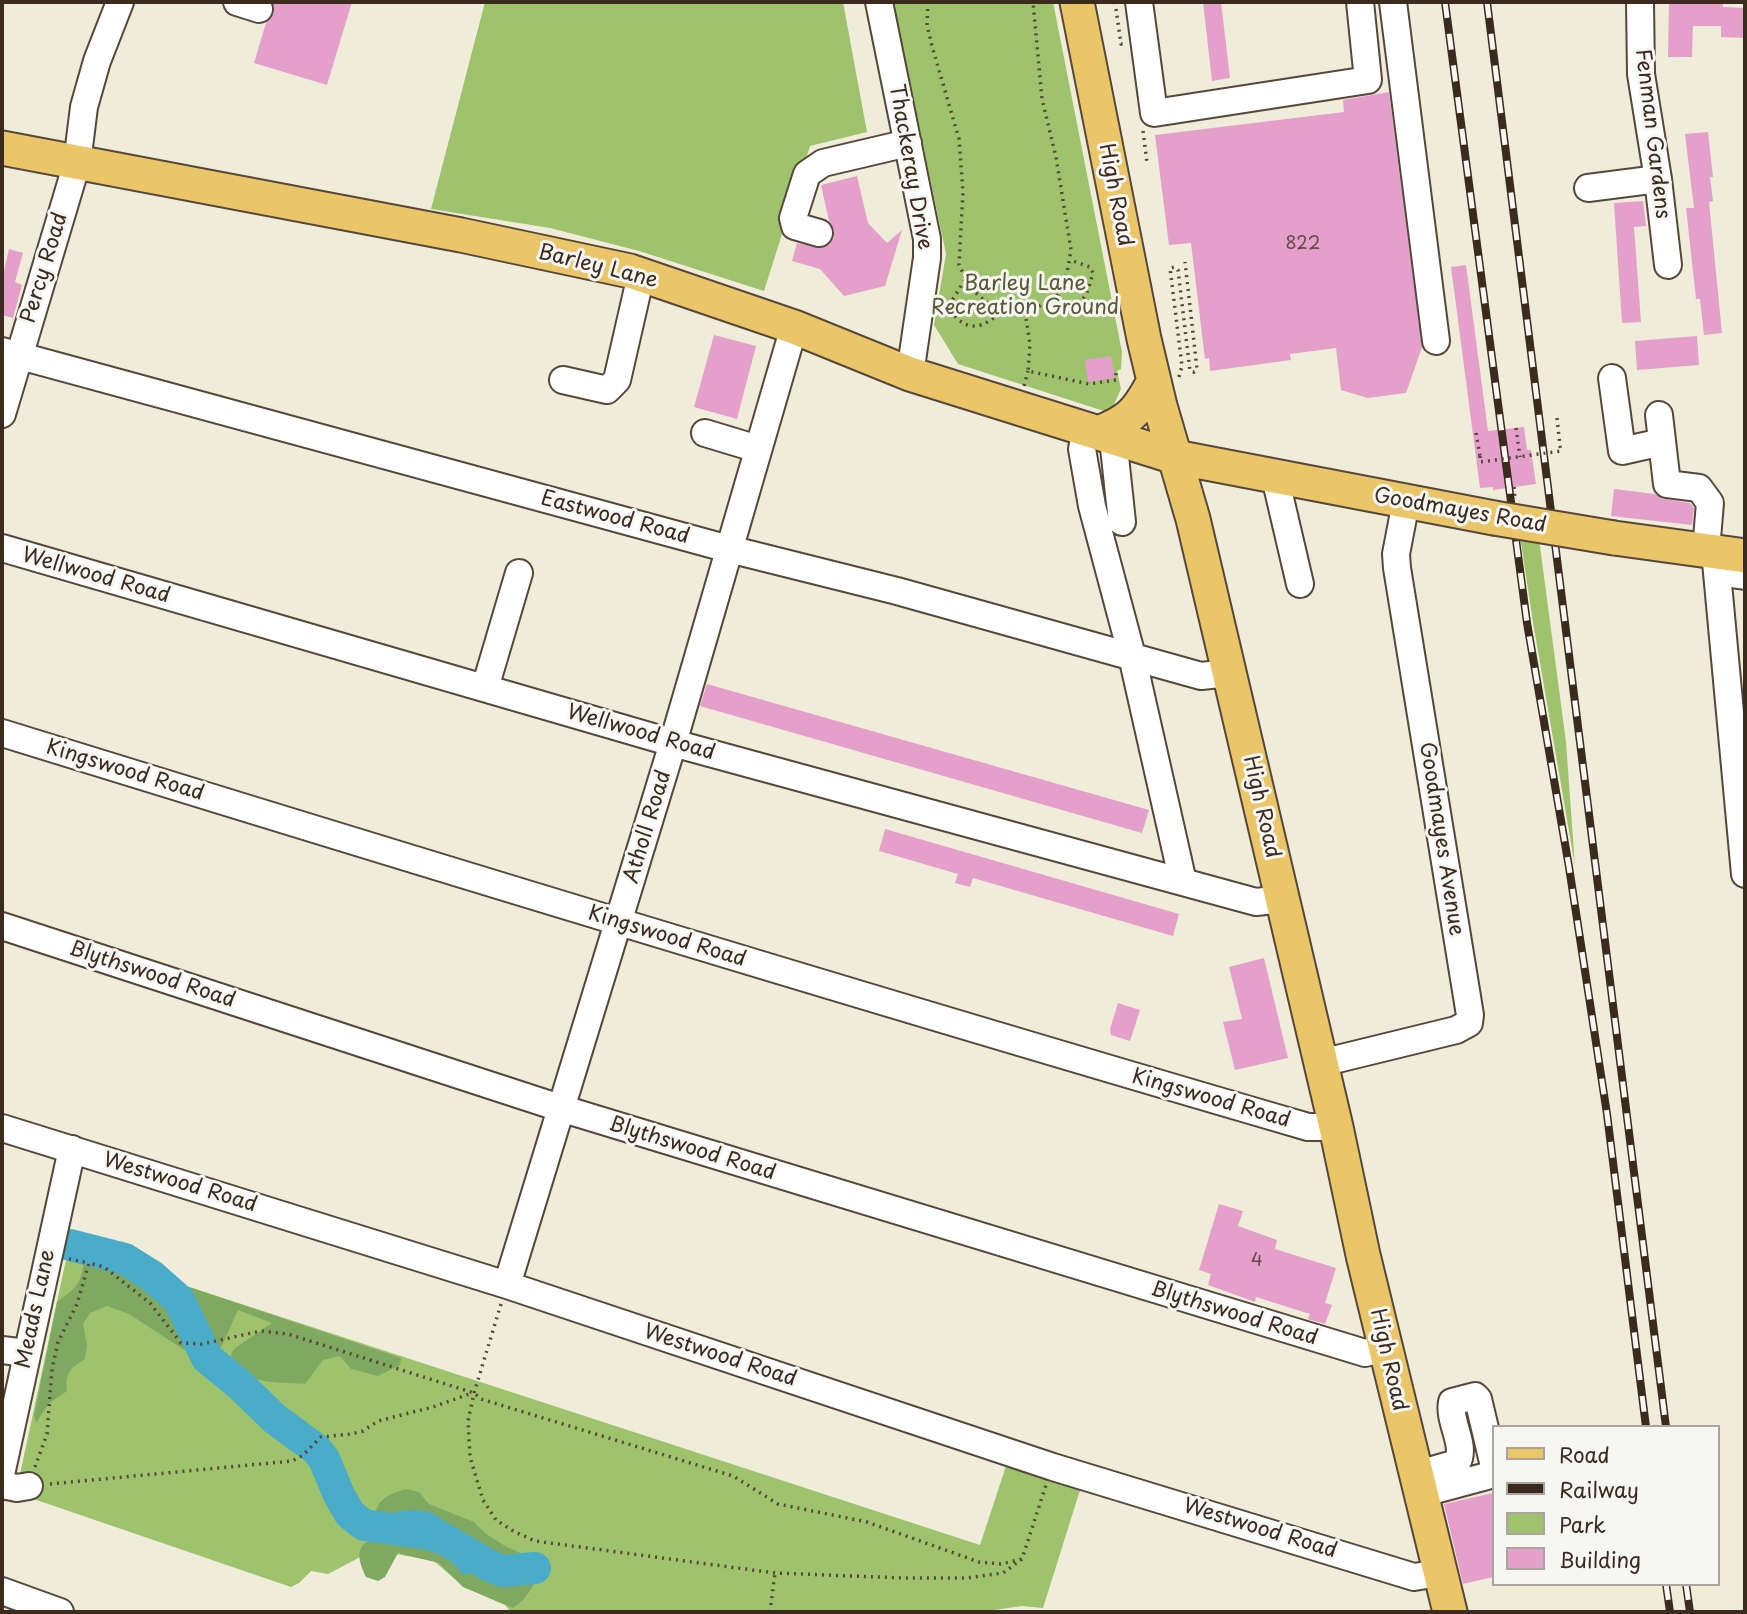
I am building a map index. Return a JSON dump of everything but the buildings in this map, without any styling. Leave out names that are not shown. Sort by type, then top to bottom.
[{"type":"main road","name":"High Road","points":[[1077,2],[1144,339],[1165,383],[1175,457],[1193,519],[1450,1612]]},
{"type":"main road","name":"Barley Lane","points":[[2,148],[461,235],[641,275],[794,327],[910,374],[1175,457]]},
{"type":"main road","points":[[1099,434],[1120,425],[1165,383]]},
{"type":"main road","name":"Goodmayes Road","points":[[1175,457],[1406,502],[1721,557]]},
{"type":"street","name":"Percy Road","points":[[2,414],[10,353],[77,163],[84,107],[97,61],[120,2]]},
{"type":"street","name":"Thackeray Drive","points":[[880,2],[927,239],[926,268],[910,374]]},
{"type":"street","points":[[1139,2],[1154,113],[1368,80],[1360,2]]},
{"type":"street","points":[[1392,2],[1436,341]]},
{"type":"street","name":"Fenman Gardens","points":[[1640,2],[1641,74],[1658,179],[1668,265]]},
{"type":"street","points":[[819,233],[795,226],[793,218],[807,174],[823,163],[908,144]]},
{"type":"street","points":[[1588,188],[1658,179]]},
{"type":"street","points":[[563,380],[607,390],[617,380],[641,275]]},
{"type":"street","name":"Atholl Road","points":[[507,1285],[673,743],[794,327]]},
{"type":"street","name":"Eastwood Road","points":[[10,353],[729,550],[897,591],[1201,676],[1229,673]]},
{"type":"street","points":[[1612,378],[1622,451],[1662,442]]},
{"type":"street","points":[[1659,415],[1667,484],[1699,488],[1706,495],[1721,557],[1736,673],[1745,874]]},
{"type":"street","points":[[705,433],[758,449]]},
{"type":"street","points":[[1122,522],[1099,434],[1082,449],[1083,461],[1132,656],[1183,882]]},
{"type":"street","points":[[1275,477],[1300,584]]},
{"type":"street","name":"Goodmayes Avenue","points":[[1321,1063],[1457,1030],[1469,1023],[1470,1014],[1397,568],[1396,555],[1406,502]]},
{"type":"street","name":"Wellwood Road","points":[[2,548],[673,743],[1256,902],[1283,899]]},
{"type":"street","points":[[1721,557],[1745,576]]},
{"type":"street","points":[[485,688],[520,573]]},
{"type":"street","name":"Kingswood Road","points":[[2,733],[619,923],[1308,1127],[1336,1127]]},
{"type":"street","name":"Blythswood Road","points":[[2,926],[560,1108],[1359,1352],[1386,1348]]},
{"type":"street","name":"Westwood Road","points":[[2,1128],[507,1285],[1053,1467],[1414,1577],[1440,1573]]},
{"type":"street","name":"Meads Lane","points":[[2,1470],[14,1352],[72,1149]]},
{"type":"street","points":[[2,1485],[17,1488],[29,1486]]},
{"type":"street","points":[[2,1591],[60,1612]]},
{"type":"path","points":[[928,2],[929,35],[959,139],[963,192],[959,265],[971,289],[996,310],[1025,312],[1058,295],[1067,273],[1071,250],[1056,157],[1042,99],[1033,2]]},
{"type":"path","points":[[1052,299],[1074,306],[1085,296],[1093,273],[1090,267],[1069,260]]},
{"type":"path","points":[[1165,383],[1182,366],[1170,268],[1175,267],[1178,270],[1191,371],[1197,369],[1185,262]]},
{"type":"path","points":[[965,279],[951,302],[950,311],[958,321],[971,327],[988,324],[1003,311]]},
{"type":"path","points":[[1025,312],[1030,344],[1028,372],[1089,384],[1116,380],[1116,373]]},
{"type":"path","points":[[1476,433],[1480,462],[1561,451],[1557,418]]},
{"type":"path","points":[[1516,428],[1520,457]]},
{"type":"path","points":[[69,1259],[104,1268],[149,1303],[181,1343],[199,1345],[253,1332],[278,1332],[474,1392],[481,1399],[733,1476],[778,1504],[867,1522],[979,1562],[1001,1564],[1022,1559]]},
{"type":"path","points":[[89,1263],[77,1304],[58,1342],[52,1369],[47,1434],[29,1486],[292,1461],[305,1453],[318,1439],[351,1434],[378,1422],[474,1392]]},
{"type":"path","points":[[507,1285],[474,1392],[468,1421],[470,1457],[483,1500],[496,1520],[535,1541],[775,1573],[903,1578],[967,1578],[1003,1573],[1022,1559],[1053,1467]]},
{"type":"path","points":[[770,1612],[775,1573]]},
{"type":"green space","points":[[485,2],[843,2],[867,132],[810,146],[764,291],[639,251],[550,228],[431,209]]},
{"type":"green space","name":"Barley Lane Recreation Ground","points":[[893,2],[1053,2],[1122,352],[1121,369],[1117,371],[1121,389],[1110,413],[958,364],[934,325],[946,254]]},
{"type":"green space","points":[[1520,536],[1539,539],[1566,742],[1575,866],[1533,622]]},
{"type":"green space","points":[[68,1250],[160,1275],[171,1281],[980,1545],[1007,1463],[1081,1487],[1043,1608],[1022,1606],[981,1612],[511,1612],[505,1605],[464,1587],[434,1561],[396,1554],[366,1554],[328,1574],[311,1571],[291,1587],[16,1493]]},
{"type":"green space","points":[[85,1255],[160,1275],[401,1358],[400,1365],[378,1376],[351,1369],[340,1356],[323,1360],[305,1384],[260,1380],[241,1372],[234,1364],[231,1354],[235,1348],[272,1323],[238,1310],[222,1346],[212,1353],[192,1355],[129,1314],[107,1306],[90,1313],[83,1324],[87,1345],[85,1359],[70,1372],[67,1391],[49,1403],[36,1423],[34,1416],[57,1302],[78,1283]]},
{"type":"green space","points":[[406,1489],[419,1492],[429,1504],[474,1522],[505,1546],[542,1563],[535,1582],[524,1599],[513,1608],[463,1587],[439,1563],[398,1553],[385,1577],[378,1581],[366,1577],[360,1553],[363,1545],[373,1535],[378,1506],[388,1496]]},
{"type":"water","points":[[418,1510],[433,1513],[472,1541],[472,1568],[467,1574],[462,1574],[447,1557],[429,1544],[396,1537],[386,1532],[392,1515]]},
{"type":"waterway","points":[[70,1245],[125,1259],[152,1276],[179,1300],[207,1358],[275,1419],[316,1449],[324,1459],[350,1514],[364,1525],[429,1534],[446,1540],[502,1571],[535,1568]]},
{"type":"railway","points":[[1445,2],[1527,623],[1569,867],[1607,1114],[1646,1425]]},
{"type":"railway","points":[[1487,2],[1666,1425]]},
{"type":"railway","points":[[1666,1586],[1670,1612]]},
{"type":"railway","points":[[1686,1586],[1690,1612]]}]
